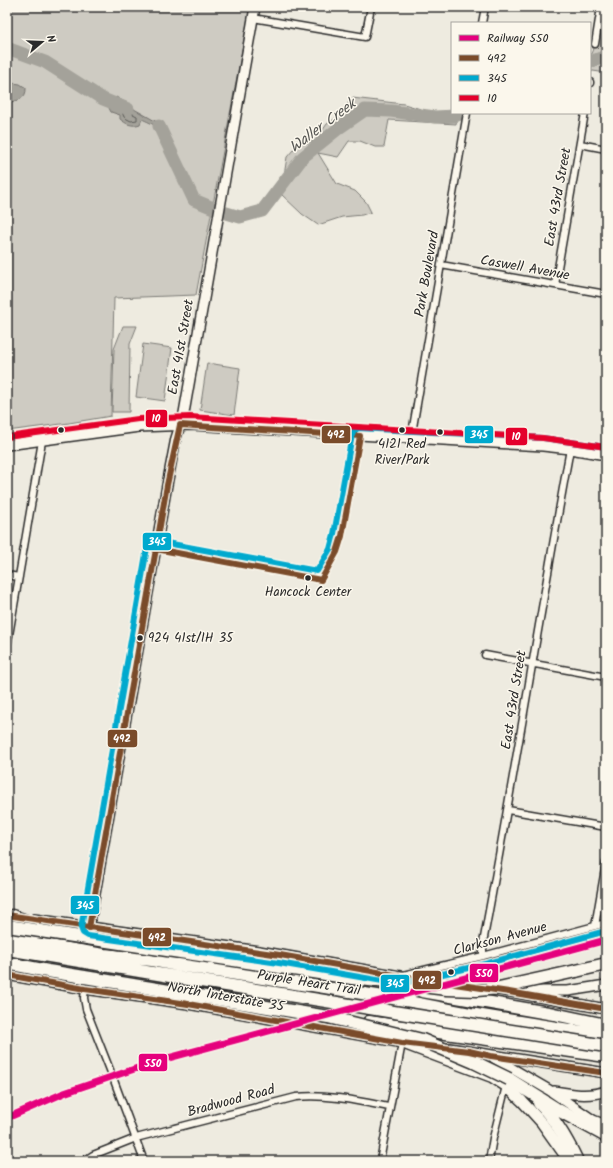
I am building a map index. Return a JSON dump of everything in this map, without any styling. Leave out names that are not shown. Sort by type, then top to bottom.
[{"type":"highway","points":[[9,919],[94,945],[152,960]]},
{"type":"highway","name":"Purple Heart Trail","points":[[9,919],[352,978],[462,999],[554,1014],[606,1025]]},
{"type":"highway","name":"Purple Heart Trail","points":[[7,939],[104,955],[152,960],[177,971],[606,1046]]},
{"type":"highway","name":"Purple Heart Trail","points":[[7,949],[377,996],[470,1014],[606,1036]]},
{"type":"highway","points":[[7,963],[63,974],[328,1017],[606,1056]]},
{"type":"highway","points":[[352,978],[447,990],[477,990],[516,985],[606,964]]},
{"type":"highway","points":[[328,1017],[422,1040],[474,1062],[507,1083],[522,1088],[606,1136]]},
{"type":"highway","points":[[522,1088],[551,1116],[569,1144],[577,1161]]},
{"type":"main road","name":"East 41st Street","points":[[89,928],[163,506],[176,438],[184,413],[255,7]]},
{"type":"main road","points":[[7,445],[139,427],[180,425],[570,449],[606,455]]},
{"type":"main road","points":[[9,919],[89,928],[247,950],[400,976],[510,992],[547,1000],[606,1009]]},
{"type":"main road","points":[[188,1004],[204,1002],[211,997],[217,958],[210,951],[197,943]]},
{"type":"main road","points":[[232,948],[223,1003],[229,1012],[239,1005],[247,950]]},
{"type":"main road","points":[[270,1019],[259,1010],[256,1001],[261,967],[266,962],[280,955]]},
{"type":"main road","name":"North Interstate 35","points":[[7,975],[85,989],[188,1004],[402,1043],[469,1051],[606,1073]]},
{"type":"main road","points":[[510,992],[568,991],[606,985]]},
{"type":"main road","points":[[402,1043],[507,1083],[542,1123],[570,1161]]},
{"type":"main road","points":[[489,1055],[549,1090],[593,1120],[606,1125]]},
{"type":"main road","points":[[549,1090],[582,1095],[606,1091]]},
{"type":"street","points":[[253,18],[365,37],[371,7]]},
{"type":"street","points":[[482,22],[485,7]]},
{"type":"street","points":[[595,44],[601,7]]},
{"type":"street","name":"Park Boulevard","points":[[411,439],[467,114]]},
{"type":"street","name":"East 43rd Street","points":[[555,285],[585,114]]},
{"type":"street","points":[[580,144],[606,149]]},
{"type":"street","name":"Caswell Avenue","points":[[441,265],[606,294]]},
{"type":"street","points":[[7,647],[42,440]]},
{"type":"street","name":"East 43rd Street","points":[[483,956],[532,663],[570,449]]},
{"type":"street","points":[[7,575],[19,577]]},
{"type":"street","points":[[485,655],[606,677]]},
{"type":"street","points":[[508,810],[606,827]]},
{"type":"street","points":[[595,926],[606,863]]},
{"type":"street","name":"Clarkson Avenue","points":[[400,976],[483,956],[606,923]]},
{"type":"street","points":[[85,989],[84,998],[86,1009],[144,1161]]},
{"type":"street","points":[[380,1161],[402,1043]]},
{"type":"street","points":[[489,1161],[493,1138],[507,1083]]},
{"type":"street","name":"Bradwood Road","points":[[84,1161],[94,1155],[136,1138],[296,1097],[313,1095],[326,1096],[389,1107]]},
{"type":"shaded area","points":[[7,7],[250,7],[196,295],[114,298],[111,416],[7,431]]},
{"type":"shaded area","points":[[606,17],[606,73],[591,72],[591,54]]},
{"type":"shaded area","points":[[352,98],[404,104],[434,113],[451,111],[451,114],[458,114],[456,124],[389,120],[384,147],[375,147],[360,141],[349,141],[338,157],[318,153],[337,184],[355,191],[366,202],[371,212],[362,215],[342,217],[318,225],[302,214],[281,194],[287,157],[299,143],[315,141],[327,124],[339,116]]},
{"type":"shaded area","points":[[123,326],[137,326],[130,344],[129,412],[112,412],[114,349]]},
{"type":"shaded area","points":[[143,344],[172,348],[165,401],[136,397]]},
{"type":"shaded area","points":[[207,363],[240,368],[234,415],[200,410]]},
{"type":"water","points":[[7,82],[20,84],[26,88],[25,95],[20,99],[7,102]]},
{"type":"water","points":[[116,97],[164,126],[170,140],[168,142],[163,139],[154,125],[142,119],[140,124],[129,124],[120,119],[120,115],[111,112],[109,108]]},
{"type":"waterway","name":"Waller Creek","points":[[7,48],[45,62],[103,99],[128,109]]},
{"type":"waterway","name":"Waller Creek","points":[[591,62],[606,56]]},
{"type":"waterway","name":"Waller Creek","points":[[159,126],[194,200],[223,212],[240,217],[262,211],[303,157],[339,128],[365,110],[391,111],[435,117],[455,116],[460,114]]},
{"type":"rail line","name":"550","points":[[7,1118],[64,1093],[161,1060],[606,940]]},
{"type":"transit line","name":"10","points":[[7,437],[138,419],[190,417],[543,438],[606,447]]},
{"type":"transit line","name":"492","points":[[180,425],[360,436],[342,536],[337,552],[321,580],[156,549],[167,485],[180,425]]},
{"type":"transit line","name":"345","points":[[606,447],[543,438],[358,428],[352,435],[330,549],[317,571],[156,541],[150,543],[147,548],[81,928],[83,933],[88,936],[279,963],[400,984],[485,964],[606,931]]},
{"type":"transit line","name":"492","points":[[89,928],[156,549]]},
{"type":"transit line","name":"492","points":[[7,915],[280,955],[606,1009]]},
{"type":"transit line","name":"492","points":[[7,975],[85,989],[188,1004],[402,1043],[469,1051],[491,1056],[606,1073]]},
{"type":"place","name":"4121 Red River/Park","points":[[402,430]]},
{"type":"place","name":"Hancock Center","points":[[308,578]]},
{"type":"place","name":"924 41st/IH 35","points":[[140,638]]}]
